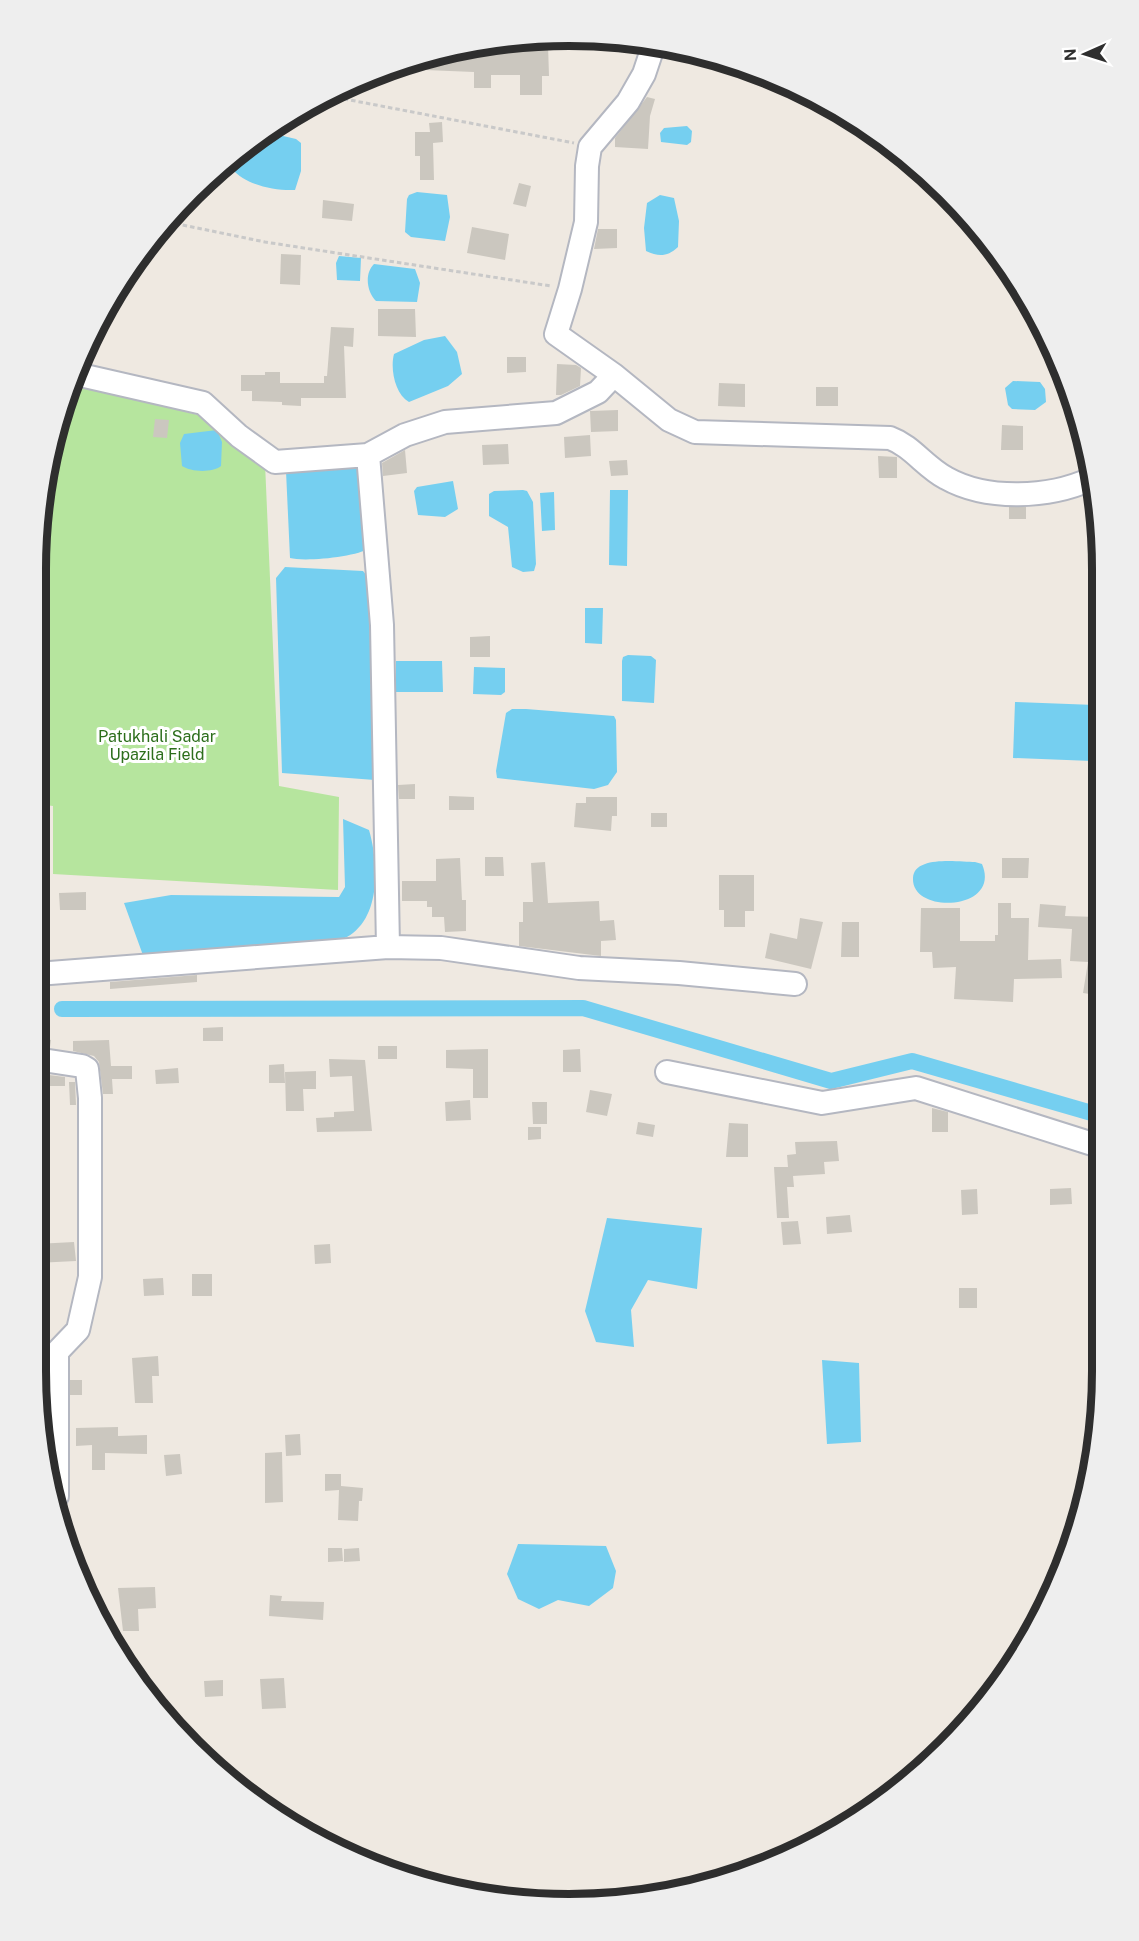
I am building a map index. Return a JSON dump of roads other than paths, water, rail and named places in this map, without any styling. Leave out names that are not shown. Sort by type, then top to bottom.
[{"type":"street","points":[[651,53],[644,74],[628,102],[590,147],[587,166],[586,222],[570,289],[556,334],[614,375],[669,420],[695,432],[890,438],[904,443],[947,479],[989,491],[1035,495],[1072,488],[1085,482]]},
{"type":"street","points":[[83,376],[203,403],[239,436],[275,462],[368,455],[405,435],[445,422],[522,417],[564,410],[597,392],[614,375]]},
{"type":"street","points":[[368,455],[382,625],[388,947]]},
{"type":"street","points":[[46,973],[388,947],[441,948],[579,968],[679,973],[795,984]]},
{"type":"street","points":[[46,1061],[87,1069],[90,1098],[90,1277],[78,1330],[57,1352],[57,1474]]},
{"type":"street","points":[[667,1072],[822,1103],[916,1088],[1092,1144]]},
{"type":"water","points":[[687,126],[692,131],[691,142],[687,145],[661,142],[660,133],[664,128]]},
{"type":"water","points":[[279,135],[296,139],[301,143],[301,171],[295,190],[261,186],[238,175],[233,170]]},
{"type":"water","points":[[417,192],[447,195],[450,217],[445,241],[411,237],[405,232],[407,199],[409,195]]},
{"type":"water","points":[[660,195],[674,198],[679,221],[678,247],[663,255],[646,251],[644,228],[647,203]]},
{"type":"water","points":[[339,256],[361,258],[360,281],[337,280],[336,263]]},
{"type":"water","points":[[374,264],[415,269],[420,283],[417,302],[376,301],[370,293],[368,283],[369,273]]},
{"type":"water","points":[[445,336],[457,352],[462,374],[448,386],[409,402],[400,393],[395,381],[394,354],[424,340]]},
{"type":"water","points":[[1013,381],[1040,382],[1045,389],[1046,402],[1035,410],[1012,409],[1008,405],[1005,388]]},
{"type":"water","points":[[217,430],[222,442],[221,466],[202,471],[182,466],[180,443],[184,434]]},
{"type":"water","points":[[360,463],[369,548],[354,554],[331,558],[290,558],[286,471]]},
{"type":"water","points":[[453,481],[458,509],[445,517],[418,515],[414,491],[417,487]]},
{"type":"water","points":[[610,490],[628,490],[627,566],[609,565]]},
{"type":"water","points":[[494,491],[527,491],[533,502],[536,564],[534,571],[523,572],[512,567],[508,527],[489,516],[489,494]]},
{"type":"water","points":[[554,492],[555,530],[542,531],[540,493]]},
{"type":"water","points":[[285,567],[363,571],[372,582],[375,780],[282,773],[276,578]]},
{"type":"water","points":[[585,608],[603,608],[602,644],[585,643]]},
{"type":"water","points":[[628,655],[651,656],[656,660],[654,703],[622,701],[622,661],[623,657]]},
{"type":"water","points":[[396,661],[442,661],[443,692],[396,692]]},
{"type":"water","points":[[474,667],[505,668],[505,692],[501,695],[473,694]]},
{"type":"water","points":[[1015,702],[1092,705],[1092,761],[1013,758]]},
{"type":"water","points":[[512,709],[614,716],[617,772],[608,785],[594,789],[497,778],[496,771],[506,713]]},
{"type":"water","points":[[343,819],[369,830],[374,856],[373,899],[362,924],[353,933],[315,946],[286,950],[144,958],[124,903],[171,895],[339,897],[345,887]]},
{"type":"water","points":[[938,861],[982,864],[985,880],[979,891],[968,899],[939,902],[926,898],[916,890],[913,878],[915,871],[921,866]]},
{"type":"water","points":[[607,1218],[702,1228],[697,1289],[648,1280],[631,1310],[634,1347],[596,1342],[585,1311]]},
{"type":"water","points":[[822,1360],[859,1363],[861,1442],[827,1444]]},
{"type":"water","points":[[518,1544],[606,1546],[616,1571],[613,1588],[589,1606],[558,1600],[539,1609],[518,1599],[507,1574]]},
{"type":"waterway","points":[[62,1009],[583,1008],[831,1081],[912,1061],[1092,1113]]},
{"type":"park label","name":"Patukhali Sadar Upazila Field","points":[[157,745]]}]
